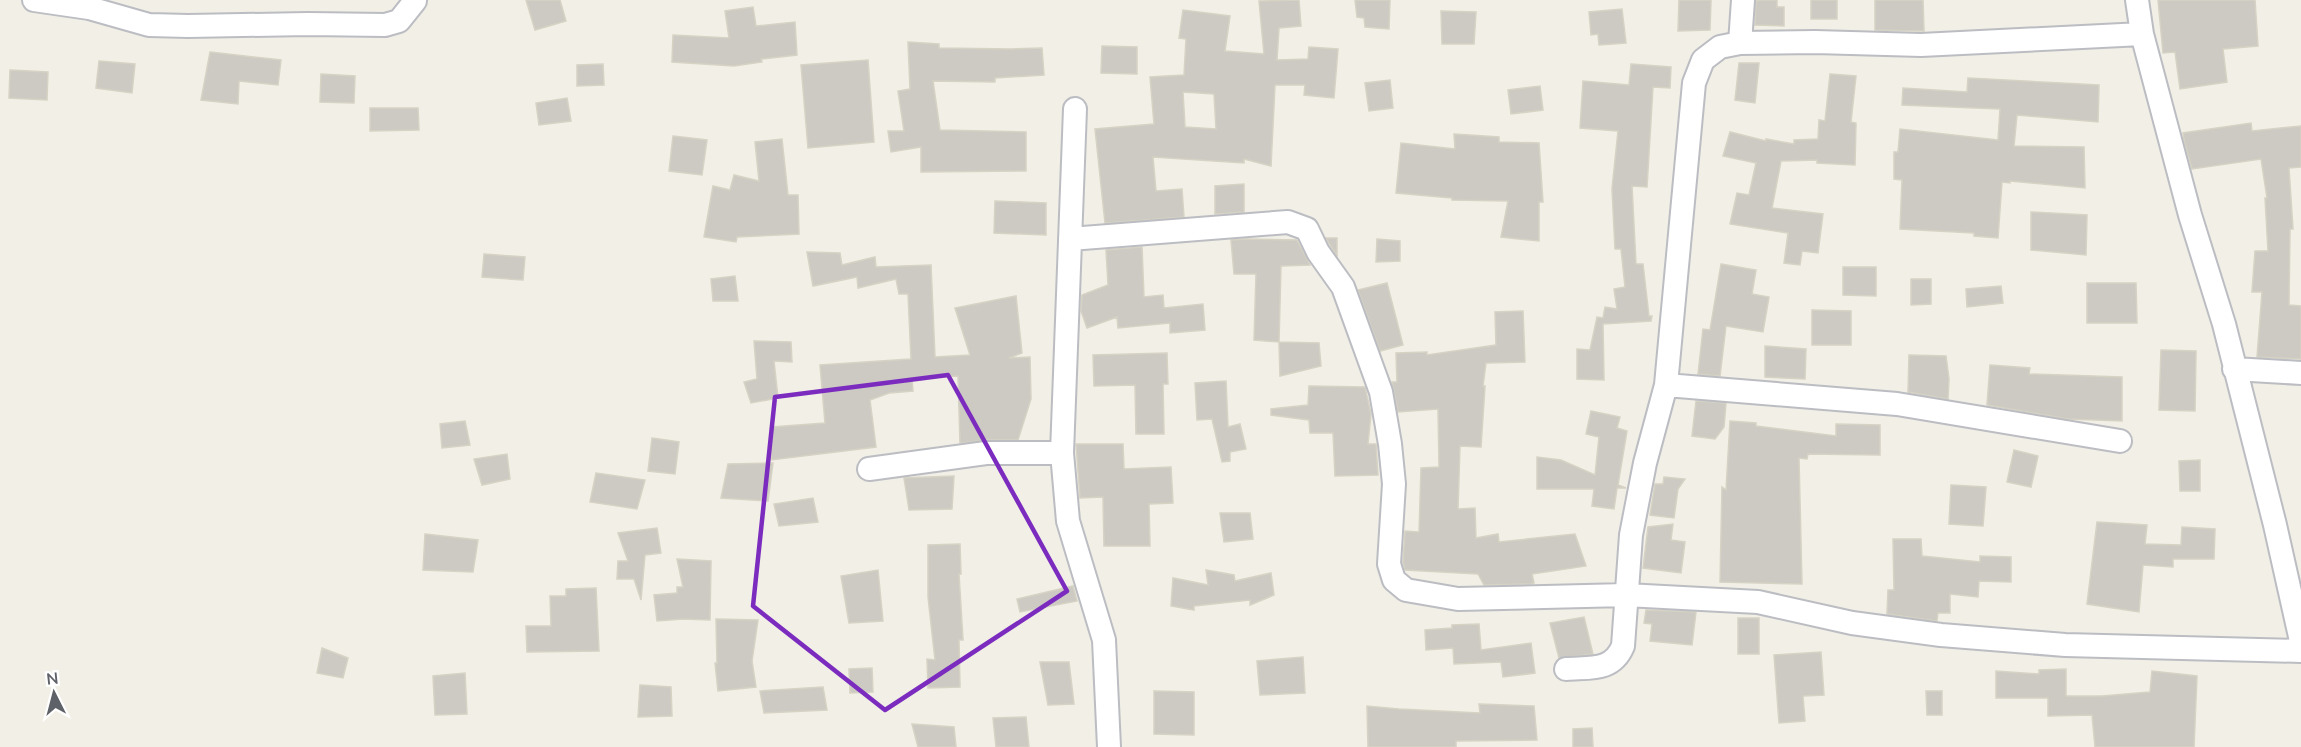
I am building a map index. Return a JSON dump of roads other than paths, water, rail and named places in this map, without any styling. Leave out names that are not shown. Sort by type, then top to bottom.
[{"type":"street","points":[[34,0],[89,8],[149,25],[188,26],[385,25],[399,21],[415,1]]},
{"type":"street","points":[[1740,43],[1743,0]]},
{"type":"street","points":[[2137,0],[2142,34],[2190,215],[2224,324],[2275,525],[2301,641]]},
{"type":"street","points":[[1566,669],[1605,666],[1618,658],[1623,646],[1633,525],[1645,463],[1666,385],[1694,82],[1703,60],[1720,46],[1740,43],[1815,42],[1922,45],[2142,34]]},
{"type":"street","points":[[1075,108],[1062,453],[1068,521],[1104,640],[1109,747]]},
{"type":"street","points":[[1070,238],[1288,222],[1307,229],[1318,252],[1343,287],[1381,392],[1394,484],[1389,564],[1394,580],[1406,590],[1458,599],[1626,596],[1758,602],[1852,623],[1941,635],[2065,645],[2301,651]]},
{"type":"street","points":[[2234,369],[2301,373]]},
{"type":"street","points":[[1666,385],[1897,404],[2120,441]]},
{"type":"street","points":[[869,469],[986,453],[1062,453]]}]
